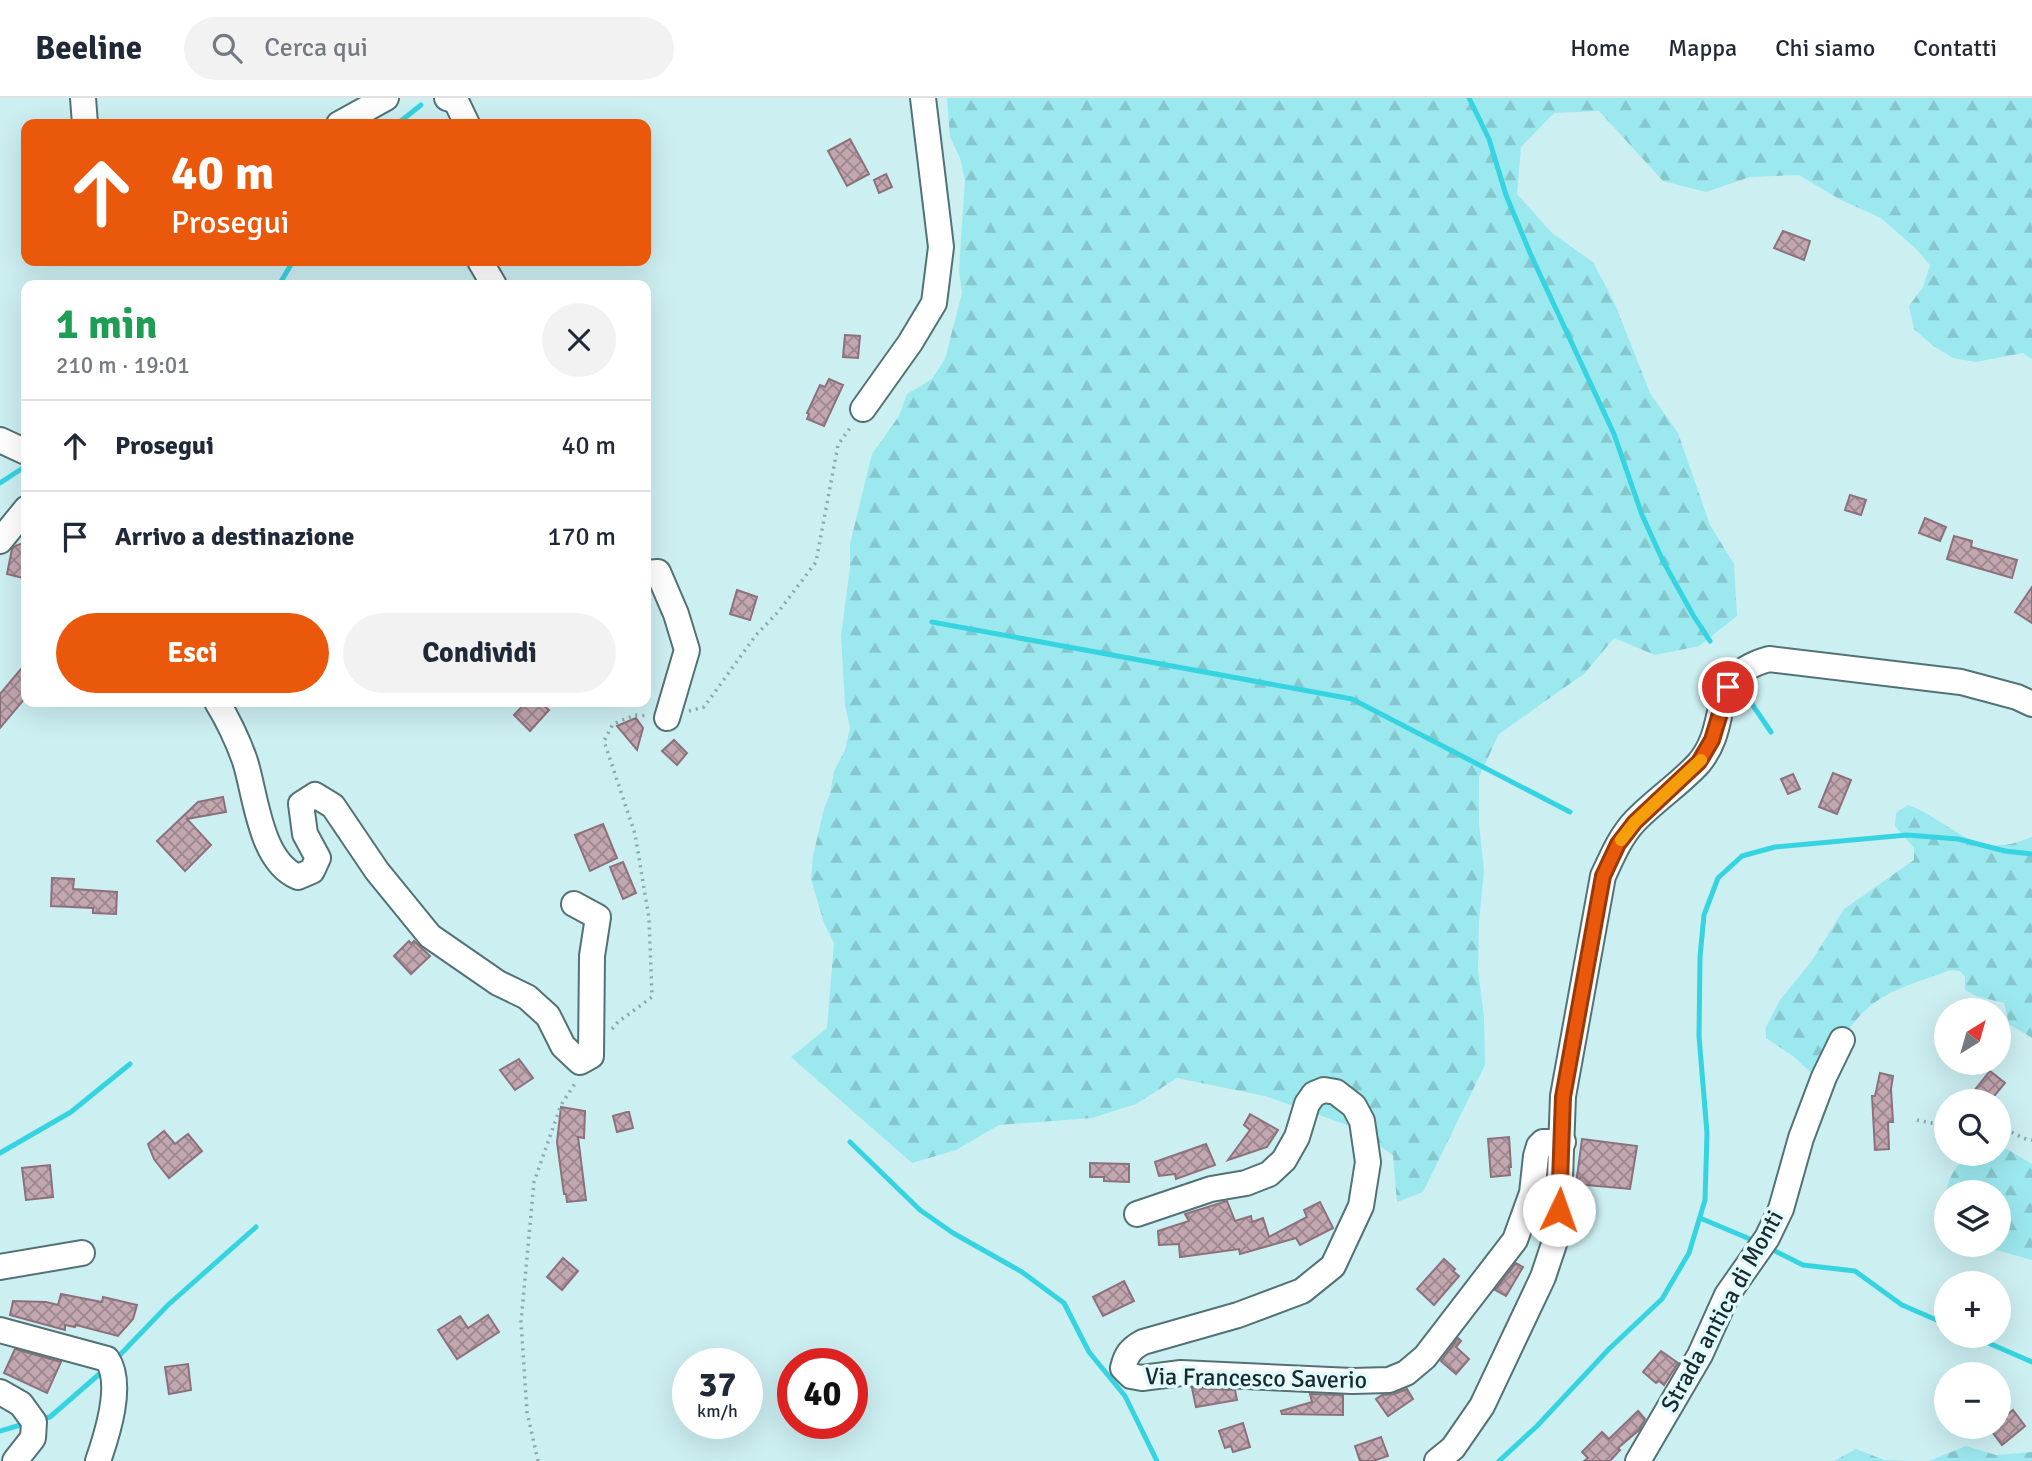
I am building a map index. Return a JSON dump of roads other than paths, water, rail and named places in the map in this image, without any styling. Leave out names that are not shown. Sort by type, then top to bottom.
[{"type":"street","points":[[83,98],[85,119]]},
{"type":"street","points":[[348,119],[386,98]]},
{"type":"street","points":[[447,98],[456,101],[465,119]]},
{"type":"street","points":[[863,409],[934,303],[941,247],[923,98]]},
{"type":"street","points":[[0,440],[21,450]]},
{"type":"street","points":[[0,541],[21,515]]},
{"type":"street","points":[[651,573],[658,572],[665,585],[687,650],[667,718]]},
{"type":"street","points":[[1437,1461],[1452,1448],[1482,1406],[1543,1277],[1558,1233],[1563,1097],[1603,876],[1618,844],[1635,822],[1699,762],[1712,740],[1730,680],[1751,664],[1769,659],[1961,682],[2018,697],[2032,704]]},
{"type":"street","points":[[219,707],[245,760],[265,839],[287,872],[298,877],[312,871],[318,858],[305,834],[301,804],[315,796],[333,806],[377,871],[430,936],[499,983],[527,997],[548,1016],[564,1046],[580,1062],[592,1056],[592,957],[598,917],[574,904]]},
{"type":"street","name":"Strada antica di Monti","points":[[1638,1461],[1700,1355],[1727,1296],[1767,1238],[1782,1209],[1801,1138],[1824,1077],[1842,1040]]},
{"type":"street","name":"Via Francesco Saverio","points":[[1137,1214],[1211,1189],[1246,1183],[1269,1174],[1284,1160],[1297,1137],[1307,1104],[1314,1094],[1324,1090],[1336,1092],[1354,1106],[1362,1121],[1368,1161],[1361,1206],[1333,1266],[1302,1291],[1238,1315],[1143,1342],[1132,1348],[1123,1368],[1131,1376],[1142,1378],[1181,1373],[1352,1381],[1390,1380],[1406,1373],[1425,1357],[1501,1260],[1515,1240],[1532,1193],[1539,1146],[1544,1142],[1563,1142]]},
{"type":"street","points":[[0,1267],[82,1254]]},
{"type":"street","points":[[0,1330],[107,1359],[113,1376],[112,1420],[98,1461]]},
{"type":"street","points":[[0,1392],[21,1404],[34,1422],[33,1438],[15,1461]]},
{"type":"waterway","points":[[1469,98],[1489,139],[1506,195],[1530,253],[1614,434],[1642,515],[1663,561],[1710,641]]},
{"type":"waterway","points":[[403,119],[421,105]]},
{"type":"waterway","points":[[282,280],[290,266]]},
{"type":"waterway","points":[[0,483],[21,469]]},
{"type":"waterway","points":[[932,622],[1352,699],[1570,812]]},
{"type":"waterway","points":[[1741,688],[1771,732]]},
{"type":"waterway","points":[[1499,1461],[1662,1299],[1689,1253],[1705,1200],[1707,1133],[1699,1036],[1700,957],[1704,915],[1718,878],[1742,856],[1775,847],[1907,835],[1958,839],[2005,851],[2032,854]]},
{"type":"waterway","points":[[0,1153],[71,1112],[130,1064]]},
{"type":"waterway","points":[[850,1142],[920,1210],[953,1233],[1022,1272],[1064,1303],[1089,1352],[1125,1396],[1157,1461]]},
{"type":"waterway","points":[[1700,1218],[1757,1242]]},
{"type":"waterway","points":[[116,1359],[168,1305],[256,1227]]},
{"type":"waterway","points":[[1769,1248],[1803,1265],[1855,1271],[1902,1305],[1934,1319]]},
{"type":"waterway","points":[[2000,1348],[2032,1362]]},
{"type":"waterway","points":[[40,1419],[50,1417],[104,1370]]},
{"type":"waterway","points":[[0,1431],[27,1423]]}]
